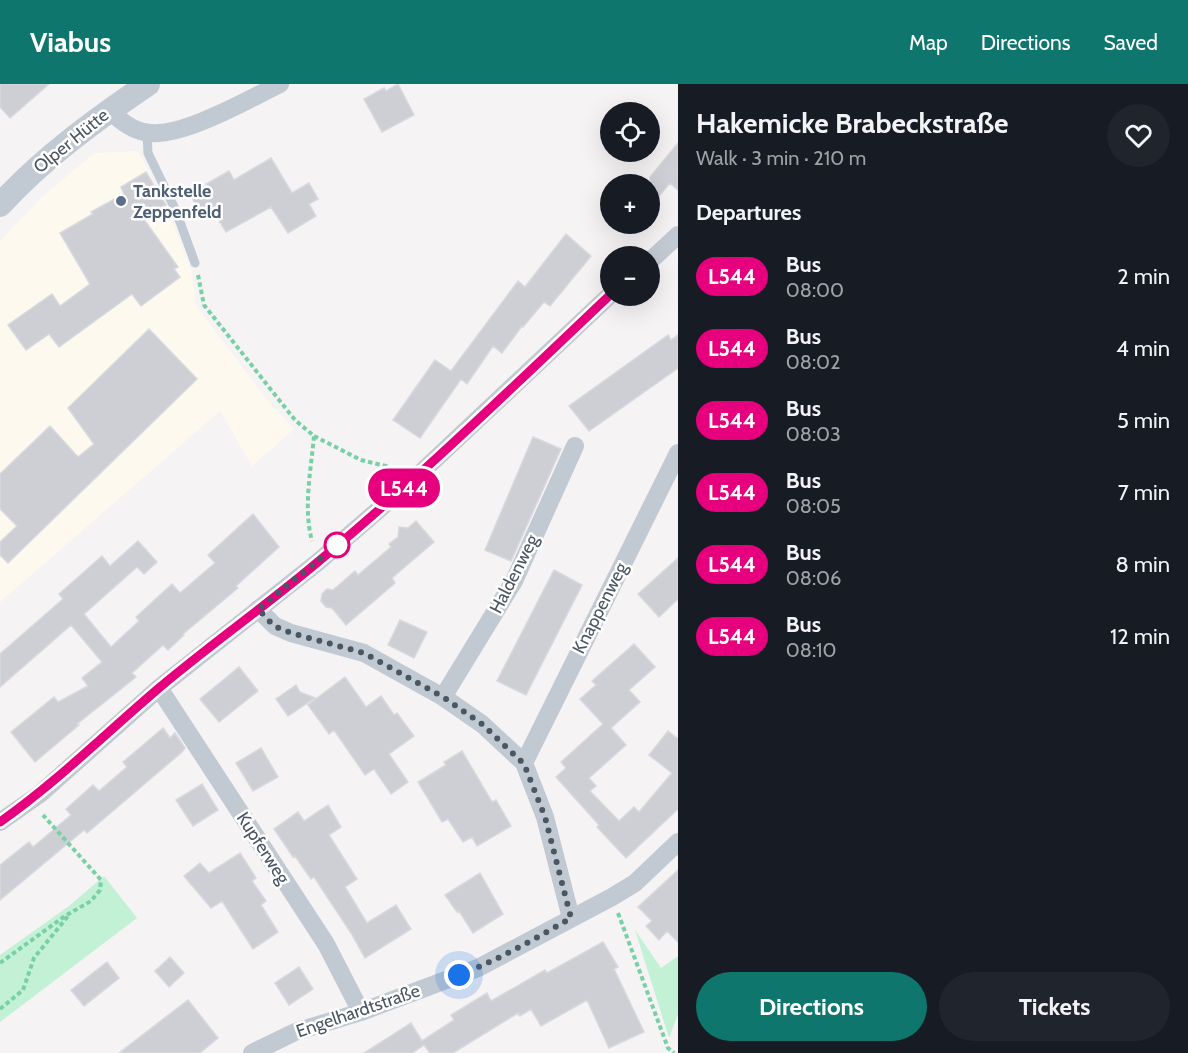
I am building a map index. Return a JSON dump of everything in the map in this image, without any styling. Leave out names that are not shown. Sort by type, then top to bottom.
[{"type":"street","name":"Olper Hütte","points":[[0,205],[50,156],[109,110],[148,84]]},
{"type":"street","points":[[109,110],[127,126],[147,133],[168,132],[189,127],[280,84]]},
{"type":"street","points":[[663,256],[678,235]]},
{"type":"street","points":[[0,822],[31,800],[159,688],[318,562],[413,480],[600,304]]},
{"type":"street","name":"Haldenweg","points":[[443,697],[514,580],[575,446]]},
{"type":"street","name":"Knappenweg","points":[[524,764],[678,453]]},
{"type":"street","points":[[258,609],[274,626],[291,633],[364,653],[443,697],[482,724],[524,764],[545,817],[571,918]]},
{"type":"street","name":"Kupferweg","points":[[159,688],[327,945],[361,1011]]},
{"type":"street","name":"Engelhardtstraße","points":[[252,1053],[295,1032],[361,1011],[478,968],[536,939],[635,883],[678,842]]},
{"type":"lane","points":[[147,133],[148,153],[176,211],[195,263]]},
{"type":"path","points":[[195,263],[204,305],[295,420],[314,436],[361,460],[386,466]]},
{"type":"path","points":[[309,528],[308,503],[314,436]]},
{"type":"path","points":[[0,963],[97,896],[100,890],[101,880],[31,800]]},
{"type":"path","points":[[612,897],[639,964],[668,1048],[674,1053]]},
{"type":"path","points":[[0,1009],[23,990],[34,958],[70,913]]},
{"type":"shaded area","points":[[138,151],[166,205],[191,270],[197,307],[263,395],[294,429],[252,466],[220,411],[0,602],[0,241],[42,197],[94,153]]},
{"type":"green space","points":[[104,876],[137,918],[0,1022],[0,955],[69,906]]},
{"type":"green space","points":[[635,930],[661,968],[678,956],[678,1014],[669,1038]]},
{"type":"building","points":[[0,84],[49,84],[10,118],[0,107]]},
{"type":"building","points":[[398,84],[414,115],[382,132],[364,99],[384,88],[386,91]]},
{"type":"building","points":[[678,143],[678,190],[670,183],[660,195],[660,174],[652,174]]},
{"type":"building","points":[[271,158],[292,193],[309,183],[318,199],[309,204],[316,216],[288,233],[271,207],[226,232],[212,209],[199,216],[192,196],[207,186],[206,184],[229,171],[234,180]]},
{"type":"building","points":[[146,172],[166,205],[143,218],[178,267],[174,269],[180,277],[141,306],[132,294],[59,347],[49,334],[26,350],[8,325],[52,294],[60,306],[90,284],[60,233],[93,214],[91,212],[124,194],[121,187]]},
{"type":"building","points":[[566,234],[591,256],[550,306],[544,302],[502,353],[493,346],[467,384],[461,379],[420,438],[393,420],[435,360],[451,371],[518,281],[525,287]]},
{"type":"building","points":[[149,329],[197,379],[8,563],[0,555],[0,542],[17,526],[0,509],[0,474],[50,426],[78,457],[94,444],[68,408]]},
{"type":"building","points":[[668,335],[671,340],[678,335],[678,368],[589,431],[569,406]]},
{"type":"building","points":[[533,437],[561,449],[511,561],[485,550]]},
{"type":"building","points":[[253,514],[279,547],[236,586],[238,588],[183,634],[168,650],[163,645],[132,673],[136,677],[77,724],[79,725],[35,762],[11,732],[54,697],[58,702],[88,686],[82,678],[102,662],[71,625],[0,687],[0,654],[63,599],[59,594],[102,556],[110,566],[138,541],[157,562],[144,574],[137,567],[84,614],[111,647],[139,621],[136,617],[172,584],[180,593],[215,563],[208,555]]},
{"type":"building","points":[[416,521],[434,542],[392,578],[395,583],[346,625],[332,608],[326,607],[321,601],[322,594],[327,589],[333,590],[355,571],[358,575],[391,547],[389,544],[398,537],[399,527],[408,528]]},
{"type":"building","points":[[678,558],[678,599],[659,617],[638,594]]},
{"type":"building","points":[[554,570],[582,585],[526,695],[497,681]]},
{"type":"building","points":[[400,620],[427,632],[414,658],[388,645]]},
{"type":"building","points":[[634,644],[655,667],[629,690],[640,702],[611,728],[626,745],[589,778],[596,786],[590,791],[619,821],[634,807],[639,812],[672,773],[649,755],[668,731],[678,739],[678,809],[626,858],[556,777],[566,768],[561,762],[603,724],[580,699],[596,685],[592,681]]},
{"type":"building","points":[[239,667],[258,691],[219,722],[200,699]]},
{"type":"building","points":[[345,677],[366,707],[381,696],[394,715],[397,713],[414,736],[389,754],[408,782],[391,794],[374,769],[365,775],[334,730],[329,734],[308,705]]},
{"type":"building","points":[[296,685],[300,692],[315,698],[288,716],[276,699]]},
{"type":"building","points":[[163,728],[170,738],[175,733],[185,748],[182,752],[87,833],[84,830],[0,900],[0,865],[29,842],[33,847],[71,815],[66,809],[93,785],[99,791],[127,767],[123,762]]},
{"type":"building","points":[[261,748],[278,777],[253,791],[236,763]]},
{"type":"building","points":[[462,751],[492,802],[496,800],[511,826],[477,846],[472,837],[463,842],[448,819],[442,822],[418,782],[446,765],[444,762]]},
{"type":"building","points":[[202,784],[218,810],[193,826],[176,800]]},
{"type":"building","points":[[328,805],[341,827],[329,835],[357,879],[345,887],[367,923],[396,905],[411,929],[365,958],[314,877],[311,879],[274,829],[298,812],[304,821]]},
{"type":"building","points":[[240,853],[256,878],[252,881],[266,901],[261,905],[278,932],[253,949],[222,901],[211,908],[184,876],[200,863],[209,873]]},
{"type":"building","points":[[678,870],[678,942],[667,931],[659,940],[646,926],[652,921],[638,907]]},
{"type":"building","points":[[480,873],[503,914],[473,933],[445,895]]},
{"type":"building","points":[[603,942],[618,967],[614,969],[644,1032],[609,1048],[587,1000],[541,1026],[531,1009],[520,1016],[518,1013],[453,1053],[430,1053],[424,1045],[412,1053],[364,1053],[411,1023],[422,1041],[454,1020],[451,1015],[487,993],[491,1001],[545,970],[547,973]]},
{"type":"building","points":[[170,957],[184,973],[169,987],[155,971]]},
{"type":"building","points":[[107,962],[119,978],[84,1006],[71,990]]},
{"type":"building","points":[[299,967],[313,989],[289,1005],[275,983]]},
{"type":"building","points":[[188,1000],[218,1038],[200,1053],[119,1053]]},
{"type":"bus line","name":"L544","points":[[0,822],[40,794],[159,688],[318,562],[413,480],[600,304]]},
{"type":"place","name":"Tankstelle Zeppenfeld","points":[[121,201]]},
{"type":"route","points":[[337,545],[258,609],[274,626],[291,633],[364,653],[443,697],[482,724],[524,764],[545,817],[571,918],[536,939],[459,975]]}]
